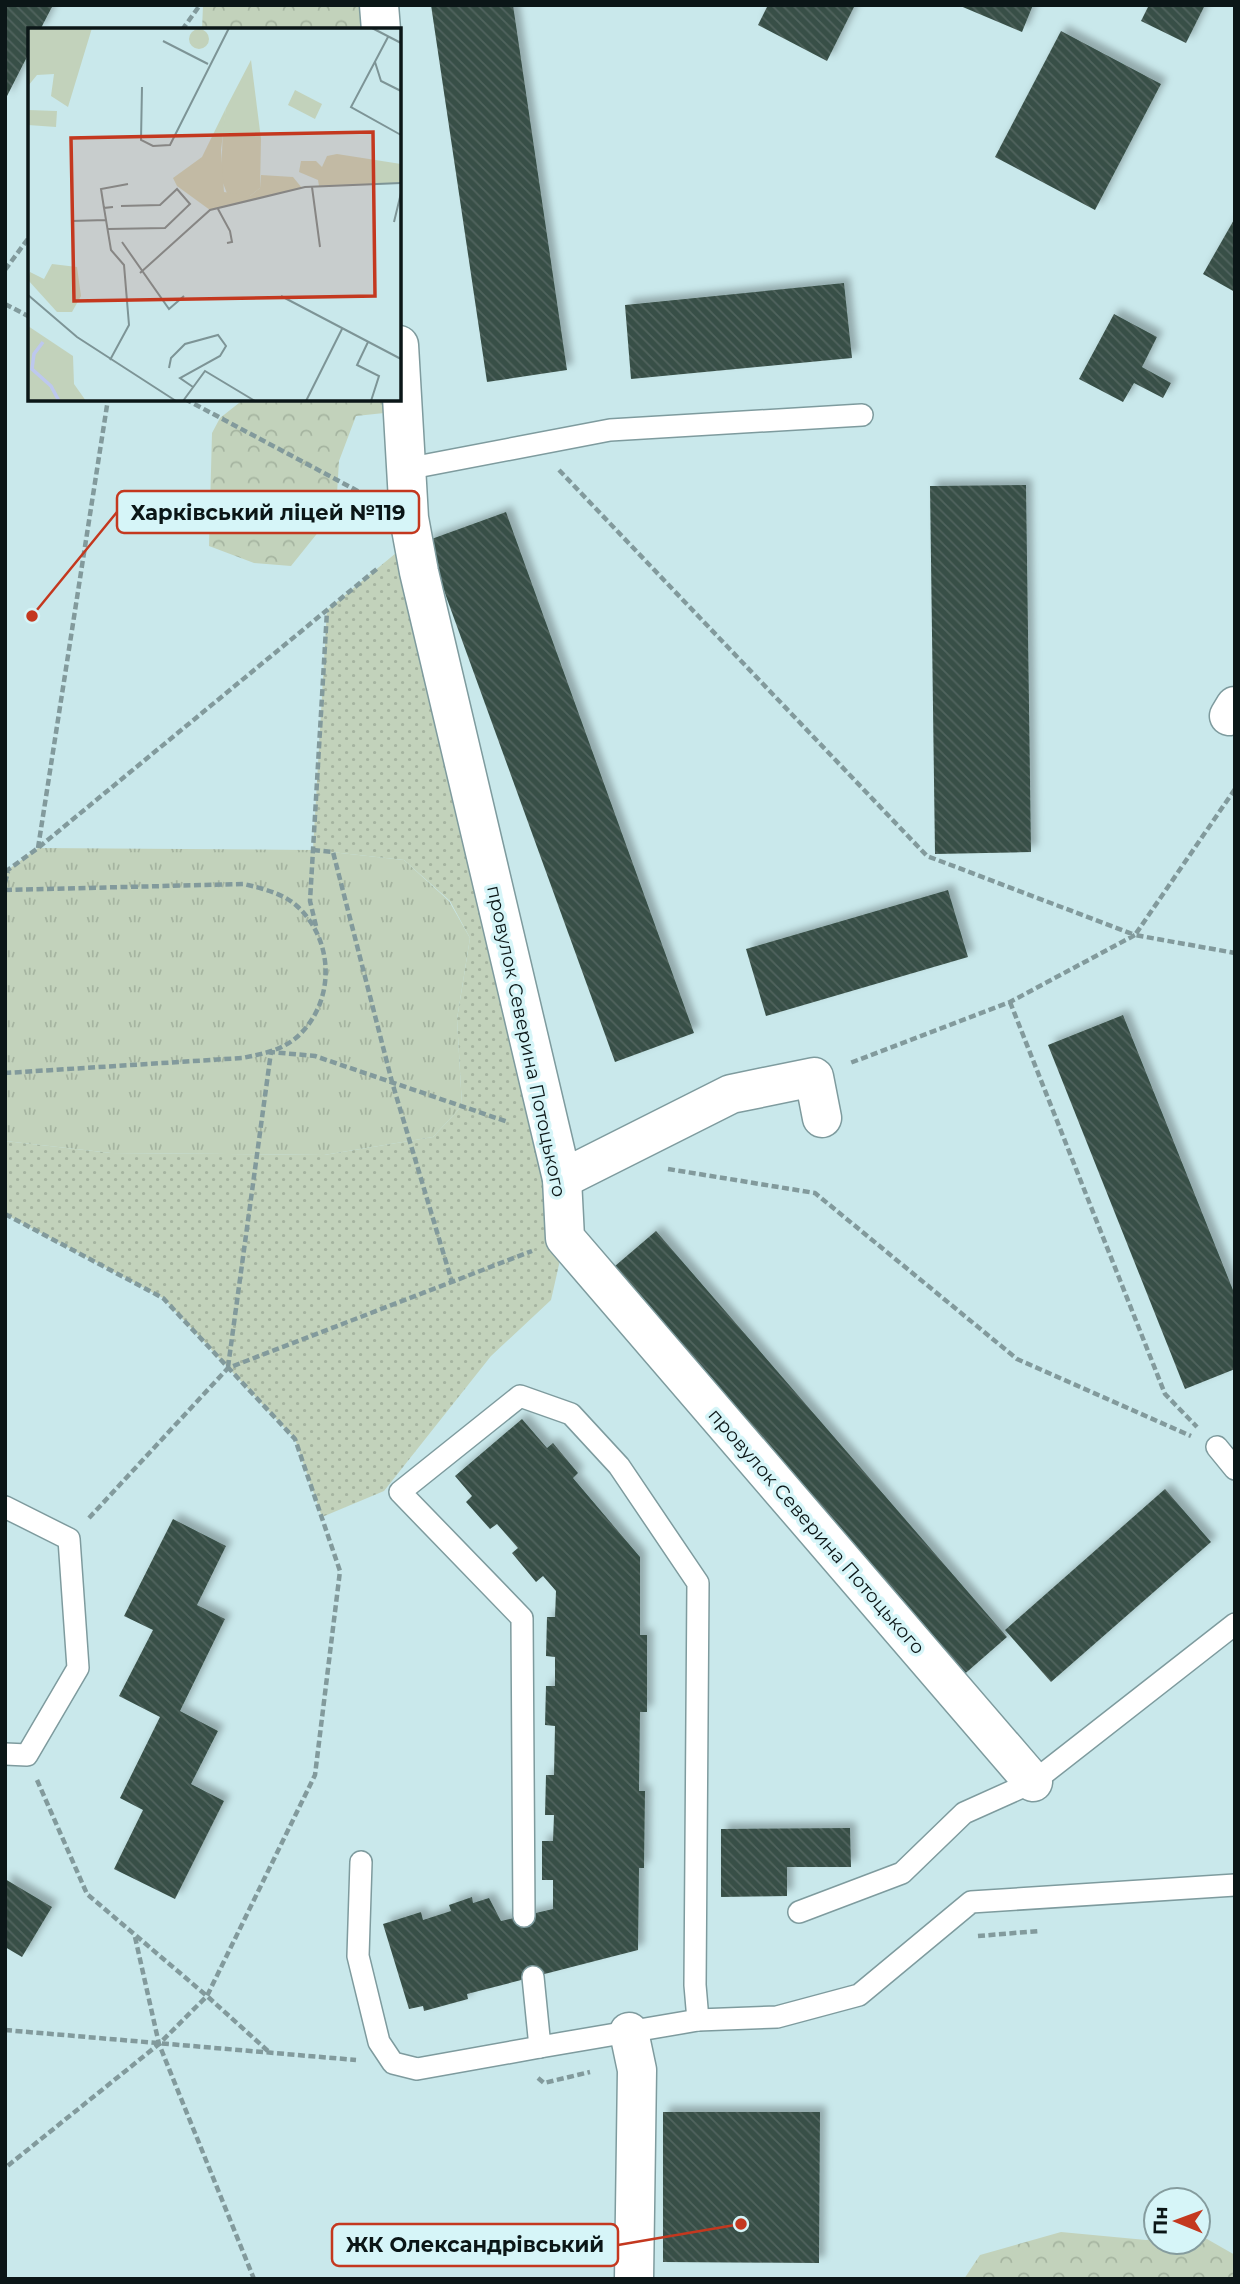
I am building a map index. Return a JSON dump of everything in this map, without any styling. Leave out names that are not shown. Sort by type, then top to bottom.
[{"type":"street","points":[[380,5],[381,28]]},
{"type":"street","name":"провулок Северина Потоцького","points":[[401,380],[411,529],[562,1179],[565,1238],[1032,1782]]},
{"type":"street","points":[[562,1179],[731,1094],[814,1077],[822,1118]]},
{"type":"street","points":[[629,2032],[637,2070],[634,2279]]},
{"type":"lane","points":[[406,469],[610,430],[862,415]]},
{"type":"lane","points":[[524,1916],[523,1618],[400,1492],[520,1395],[571,1414],[619,1466],[698,1583],[695,1985],[698,2020]]},
{"type":"lane","points":[[1217,1447],[1235,1469]]},
{"type":"lane","points":[[5,1507],[69,1539],[78,1668],[16,1754]]},
{"type":"lane","points":[[799,1912],[902,1873],[964,1813],[1032,1782],[1235,1624]]},
{"type":"lane","points":[[361,1862],[358,1956],[379,2042],[393,2063],[416,2069],[698,2020],[777,2017],[859,1995],[971,1902],[1235,1885]]},
{"type":"lane","points":[[533,1978],[540,2047]]},
{"type":"path","points":[[183,28],[200,5]]},
{"type":"path","points":[[5,270],[28,239]]},
{"type":"path","points":[[5,304],[28,316]]},
{"type":"path","points":[[38,848],[108,401]]},
{"type":"path","points":[[5,883],[7,872],[327,610],[411,529],[188,401]]},
{"type":"path","points":[[534,444],[928,856],[1135,935],[1235,953]]},
{"type":"path","points":[[271,1052],[296,1038],[315,1015],[325,987],[326,958],[310,901],[327,610]]},
{"type":"path","points":[[814,1077],[1010,1002],[1135,935],[1235,789]]},
{"type":"path","points":[[313,850],[333,852],[392,1082],[452,1282]]},
{"type":"path","points":[[5,890],[244,884],[273,891],[298,906],[316,930]]},
{"type":"path","points":[[1010,1002],[1165,1394],[1217,1447]]},
{"type":"path","points":[[5,1073],[242,1058],[271,1052],[315,1056],[552,1137]]},
{"type":"path","points":[[228,1368],[271,1052]]},
{"type":"path","points":[[602,1159],[815,1193],[1017,1359],[1217,1447]]},
{"type":"path","points":[[5,1214],[163,1298],[295,1440],[340,1571],[315,1775],[207,1996],[159,2043],[5,2168]]},
{"type":"path","points":[[69,1539],[228,1368],[565,1238]]},
{"type":"path","points":[[16,1754],[87,1894],[270,2053]]},
{"type":"path","points":[[135,1936],[159,2043],[254,2279]]},
{"type":"path","points":[[5,2030],[159,2043]]},
{"type":"green space","points":[[203,5],[379,5],[381,28],[202,28]]},
{"type":"green space","points":[[241,401],[400,401],[403,411],[356,416],[339,461],[336,510],[291,566],[254,563],[209,546],[212,433],[220,418]]},
{"type":"green space","points":[[413,539],[565,1238],[551,1300],[491,1356],[384,1491],[322,1517],[295,1439],[163,1298],[5,1214],[5,1141],[111,1153],[324,1155],[433,1137],[462,1106],[457,1019],[470,938],[450,901],[404,860],[313,850],[327,610]]},
{"type":"green space","points":[[38,848],[313,850],[404,860],[449,901],[470,938],[457,1019],[462,1106],[433,1137],[324,1155],[111,1153],[5,1141],[5,872]]},
{"type":"green space","points":[[1061,2232],[1142,2240],[1142,2256],[1212,2256],[1212,2242],[1235,2255],[1235,2279],[964,2279],[980,2255]]},
{"type":"building","points":[[5,5],[53,5],[41,28],[28,28],[28,55],[5,100]]},
{"type":"building","points":[[431,5],[513,5],[567,370],[487,382]]},
{"type":"building","points":[[768,5],[855,5],[827,61],[758,25]]},
{"type":"building","points":[[958,5],[1033,5],[1022,32]]},
{"type":"building","points":[[1149,5],[1205,5],[1186,43],[1141,21]]},
{"type":"building","points":[[1061,31],[1161,84],[1095,210],[995,157]]},
{"type":"building","points":[[1235,218],[1235,292],[1203,274]]},
{"type":"building","points":[[844,283],[852,358],[631,379],[625,305]]},
{"type":"building","points":[[1114,314],[1157,337],[1142,367],[1171,383],[1163,398],[1134,383],[1123,402],[1079,379]]},
{"type":"building","points":[[1026,485],[1031,852],[935,854],[930,486]]},
{"type":"building","points":[[506,512],[694,1033],[615,1062],[426,541]]},
{"type":"building","points":[[948,890],[968,957],[766,1016],[746,949]]},
{"type":"building","points":[[1123,1015],[1235,1295],[1235,1369],[1185,1389],[1048,1045]]},
{"type":"building","points":[[656,1231],[1007,1637],[960,1678],[608,1272]]},
{"type":"building","points":[[522,1419],[547,1448],[553,1443],[578,1473],[573,1478],[640,1557],[640,1635],[647,1635],[647,1712],[640,1712],[639,1791],[645,1791],[644,1868],[639,1868],[638,1950],[467,1994],[468,1999],[424,2011],[423,2006],[409,2009],[383,1924],[421,1912],[423,1920],[451,1911],[449,1905],[472,1897],[473,1903],[489,1898],[501,1921],[553,1909],[553,1880],[542,1880],[542,1841],[553,1841],[554,1815],[545,1815],[546,1775],[554,1775],[555,1726],[545,1725],[546,1686],[555,1686],[555,1657],[546,1656],[547,1617],[555,1617],[556,1591],[543,1576],[536,1582],[512,1553],[518,1548],[497,1524],[490,1529],[466,1502],[472,1496],[455,1476]]},
{"type":"building","points":[[1165,1489],[1211,1542],[1051,1682],[1005,1630]]},
{"type":"building","points":[[173,1519],[226,1546],[197,1605],[225,1619],[180,1711],[218,1731],[191,1784],[224,1801],[175,1899],[114,1869],[143,1810],[120,1798],[160,1717],[119,1696],[153,1630],[124,1616]]},
{"type":"building","points":[[850,1828],[851,1867],[787,1867],[787,1896],[721,1897],[721,1829]]},
{"type":"building","points":[[5,1879],[52,1907],[22,1957],[5,1947]]},
{"type":"building","points":[[663,2112],[820,2112],[819,2263],[663,2262]]},
{"type":"place","name":"Харківський ліцей №119","points":[[32,616]]},
{"type":"place","name":"ЖК Олександрівський","points":[[741,2224]]}]
